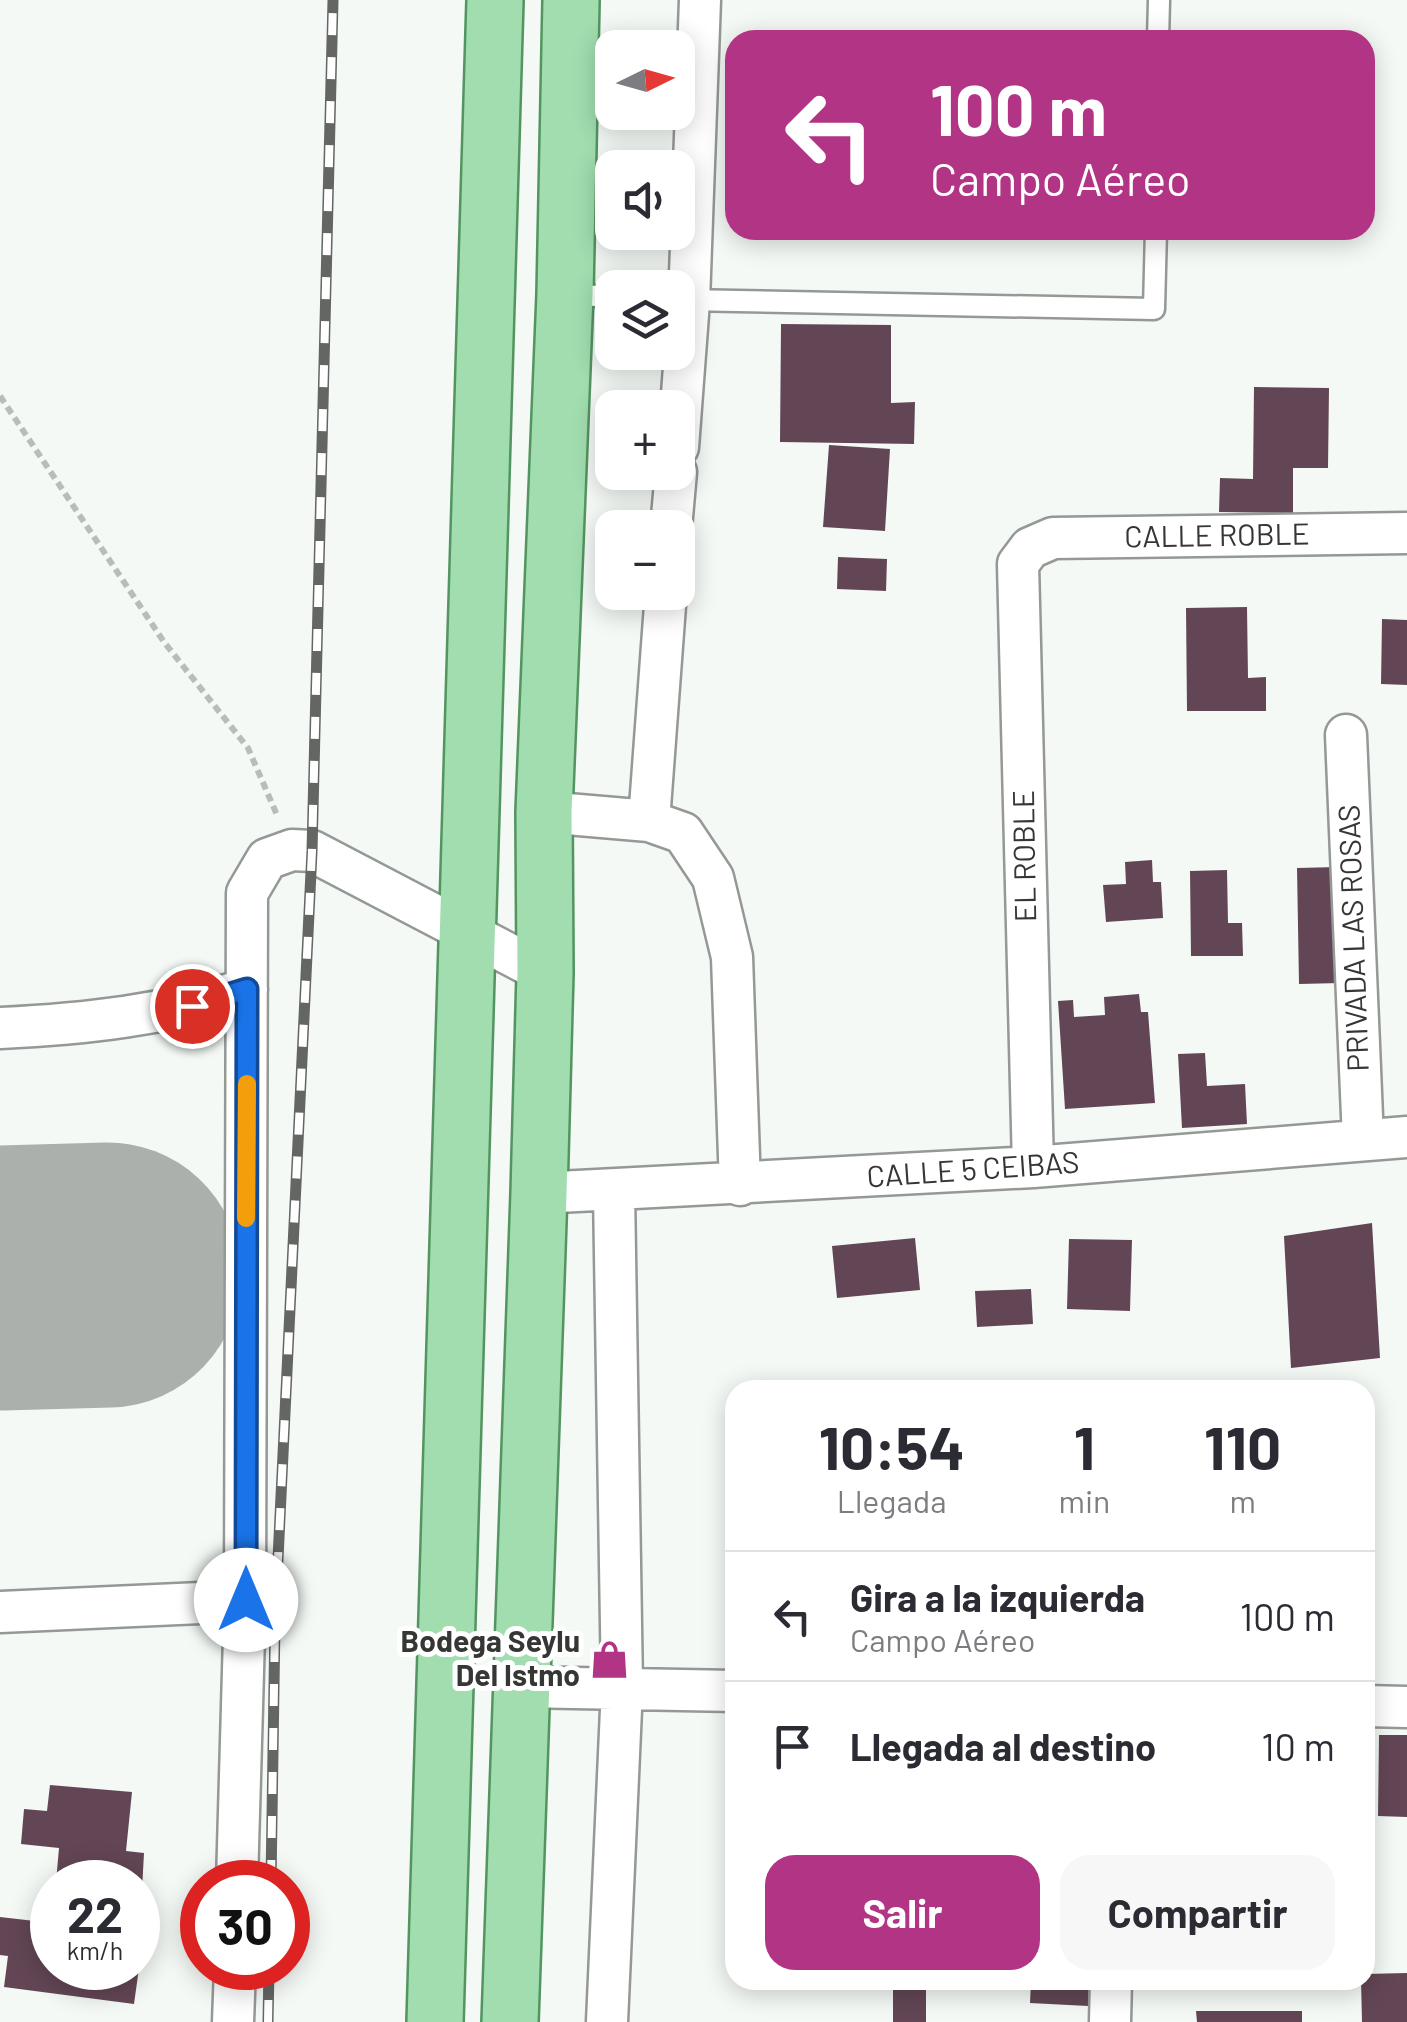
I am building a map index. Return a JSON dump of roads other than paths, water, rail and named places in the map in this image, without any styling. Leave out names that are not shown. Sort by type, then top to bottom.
[{"type":"main road","points":[[435,2022],[495,0]]},
{"type":"main road","points":[[510,2022],[539,1193],[545,973],[544,812],[589,295],[572,0]]},
{"type":"street","points":[[685,270],[700,0]]},
{"type":"street","name":"CALLE ROBLE","points":[[1030,548],[1052,538],[1407,534]]},
{"type":"street","name":"EL ROBLE","points":[[1030,548],[1018,564],[1034,1167]]},
{"type":"street","points":[[649,821],[665,610]]},
{"type":"street","name":"PRIVADA LAS ROSAS","points":[[1346,736],[1363,1140]]},
{"type":"street","points":[[544,812],[649,821],[683,834],[713,878],[732,956],[740,1184]]},
{"type":"street","points":[[238,1860],[246,1600],[247,893],[266,859],[292,850],[312,851],[545,973]]},
{"type":"street","points":[[0,1028],[103,1021],[192,1006],[247,989]]},
{"type":"street","name":"CALLE 5 CEIBAS","points":[[539,1193],[1034,1167],[1407,1137]]},
{"type":"street","points":[[607,2022],[622,1687],[614,1192]]},
{"type":"street","points":[[0,1612],[246,1600]]},
{"type":"street","points":[[521,1687],[725,1691]]},
{"type":"street","points":[[1375,1706],[1407,1706]]},
{"type":"street","points":[[233,2022],[234,1990]]},
{"type":"street","points":[[1110,2022],[1112,1990]]},
{"type":"lane","points":[[1158,30],[1159,0]]},
{"type":"lane","points":[[695,300],[1154,308],[1156,240]]},
{"type":"railway","points":[[271,1860],[275,1621],[312,851],[333,0]]},
{"type":"railway","points":[[268,2022],[269,1990]]},
{"type":"place","name":"Bodega Seylu Del Istmo","points":[[610,1659]]}]
